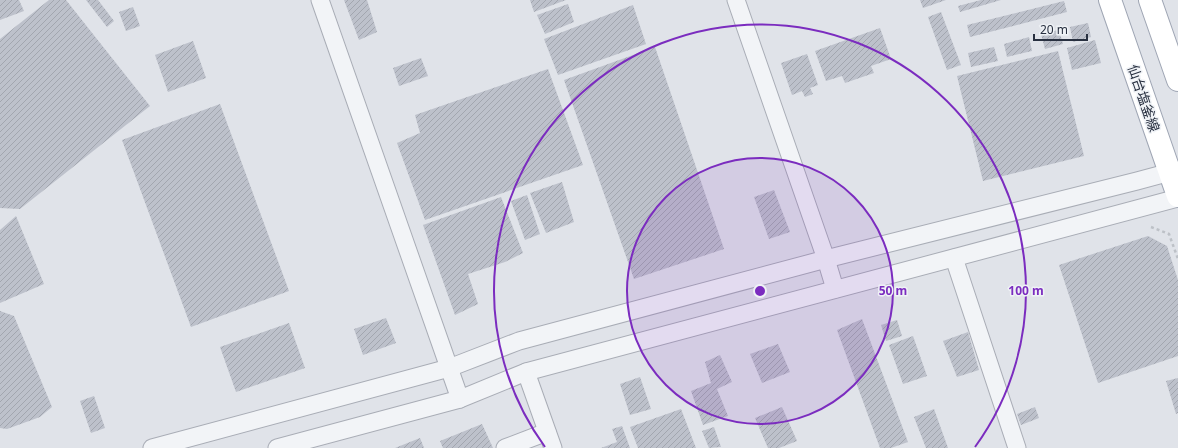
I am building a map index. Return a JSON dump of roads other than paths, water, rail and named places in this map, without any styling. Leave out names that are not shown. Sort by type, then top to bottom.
[{"type":"main road","name":"仙台塩釜線","points":[[1110,0],[1156,135],[1174,171],[1178,197]]},
{"type":"main road","points":[[1150,0],[1178,80]]},
{"type":"street","points":[[320,0],[460,399]]},
{"type":"street","points":[[736,0],[826,259],[835,289]]},
{"type":"street","points":[[152,448],[448,368],[518,341],[826,259],[1174,171]]},
{"type":"street","points":[[277,448],[460,399],[526,372],[1178,197]]},
{"type":"street","points":[[954,258],[1017,448]]},
{"type":"street","points":[[526,372],[553,448]]},
{"type":"street","points":[[505,448],[547,432]]}]
